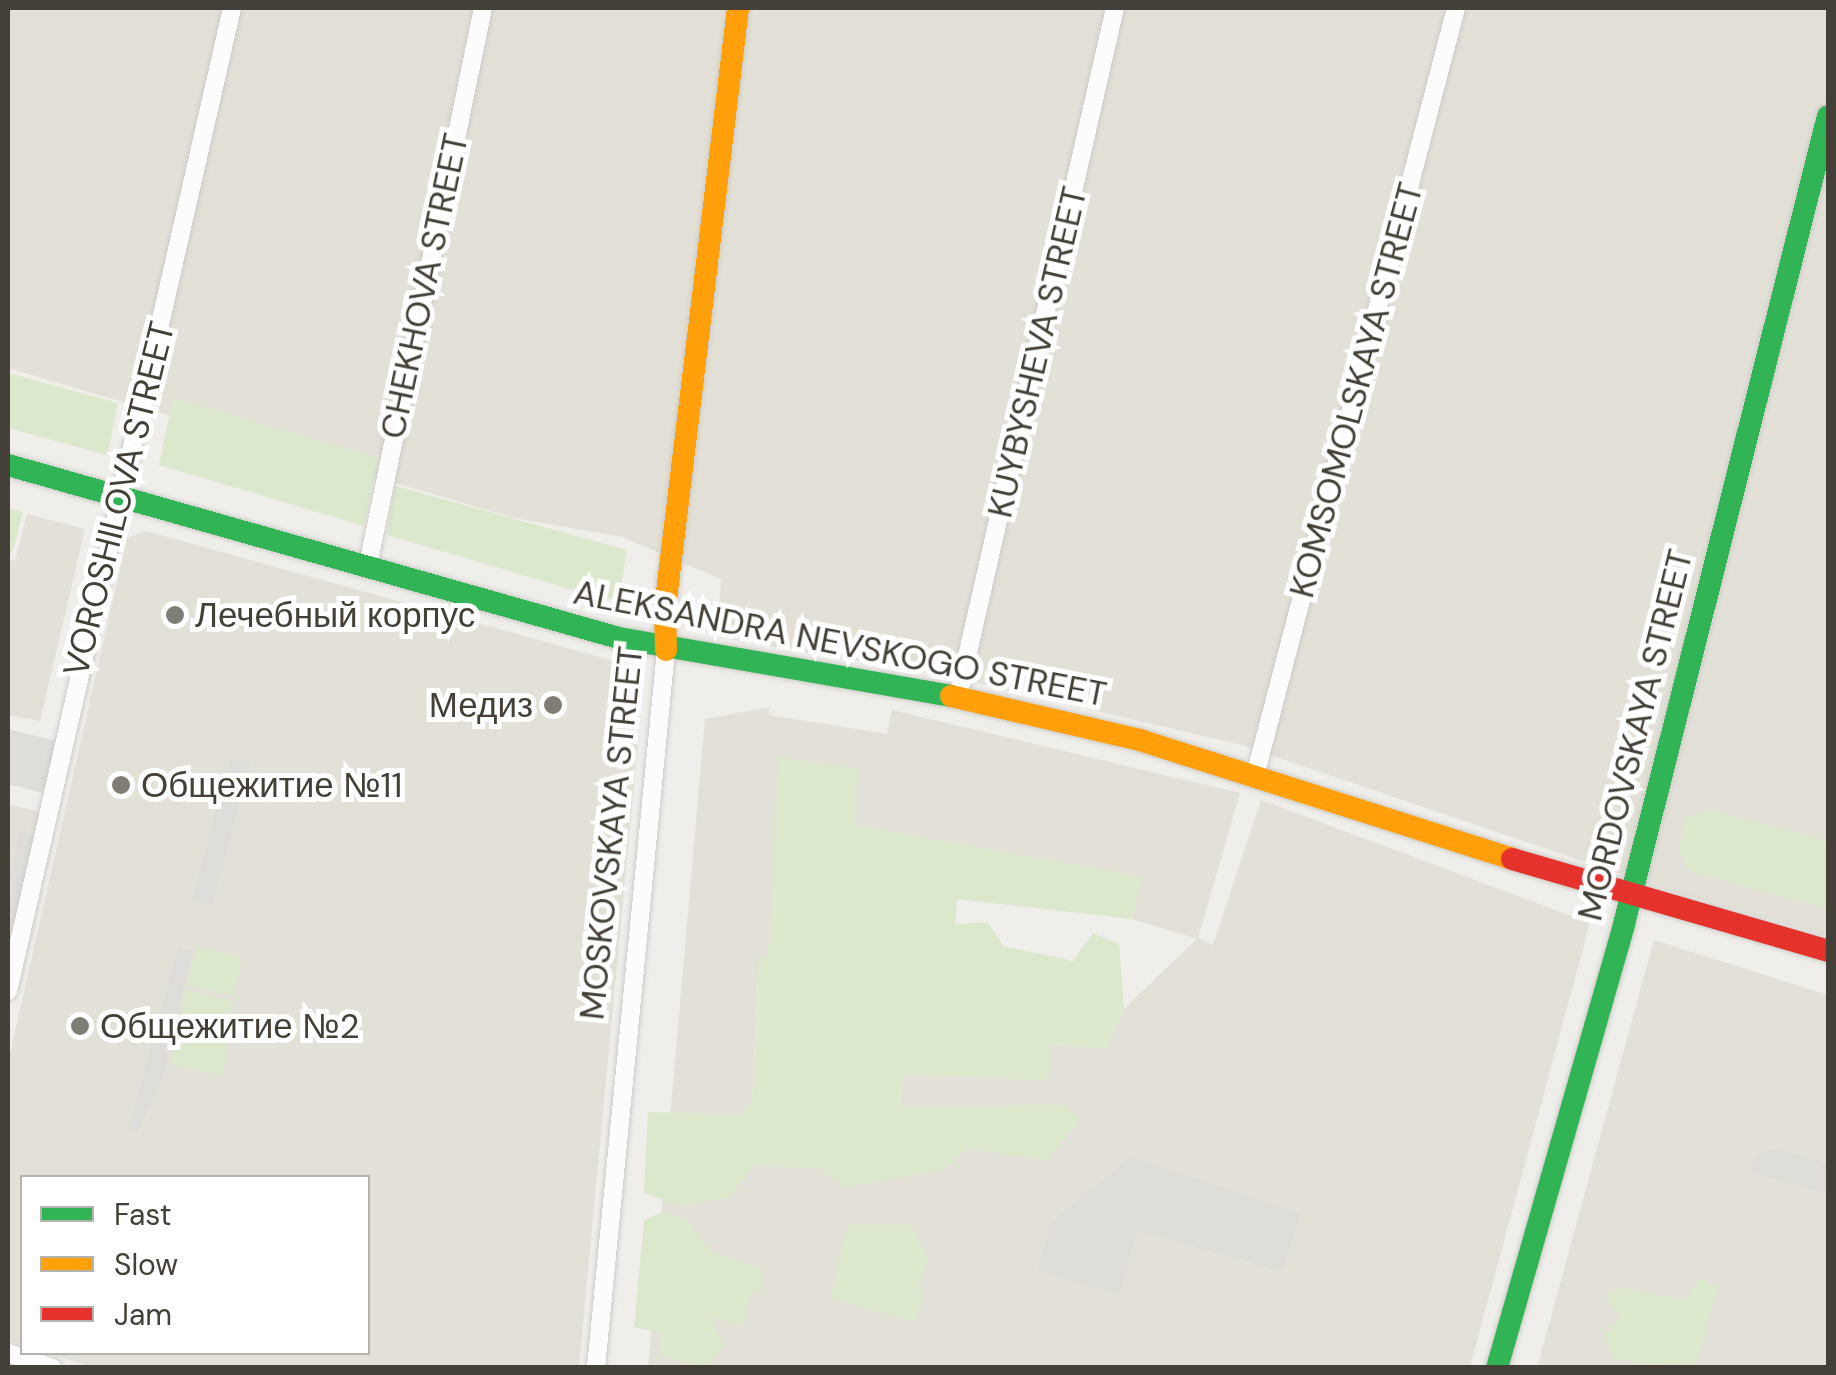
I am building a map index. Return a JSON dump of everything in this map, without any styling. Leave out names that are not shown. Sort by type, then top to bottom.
[{"type":"street","name":"VOROSHILOVA STREET","points":[[8,992],[232,8]]},
{"type":"street","name":"CHEKHOVA STREET","points":[[368,565],[483,8]]},
{"type":"street","name":"MOSKOVSKAYA STREET","points":[[596,1368],[666,650],[665,608],[738,8]]},
{"type":"street","name":"KUYBYSHEVA STREET","points":[[958,696],[1116,8]]},
{"type":"street","name":"KOMSOMOLSKAYA STREET","points":[[1256,772],[1456,8]]},
{"type":"street","name":"MORDOVSKAYA STREET","points":[[1497,1368],[1628,896],[1828,116]]},
{"type":"street","name":"ALEKSANDRA NEVSKOGO STREET","points":[[8,465],[666,650],[958,696],[1256,772],[1628,896],[1828,951]]},
{"type":"street","points":[[8,1353],[53,1368]]},
{"type":"shaded area","points":[[8,8],[1828,8],[1828,936],[1658,887],[1241,745],[952,677],[717,637],[721,579],[622,537],[514,518],[8,368]]},
{"type":"shaded area","points":[[27,514],[85,529],[40,721],[8,715],[8,560],[15,561]]},
{"type":"shaded area","points":[[146,531],[611,660],[638,676],[643,690],[579,1367],[95,1368],[53,1355],[370,1355],[370,1175],[20,1175],[20,1344],[8,1339],[8,1062],[127,538]]},
{"type":"shaded area","points":[[769,707],[769,715],[887,734],[892,710],[1240,793],[1198,938],[1213,945],[1261,800],[1590,923],[1470,1367],[648,1368],[705,719]],"holes":[[[854,825],[1141,877],[1132,919],[1197,939],[1124,1009],[1107,1048],[1050,1045],[1047,1080],[903,1074],[900,1107],[752,1102],[759,959],[768,959]],[[1301,1214],[1281,1272],[1137,1231]]]},
{"type":"shaded area","points":[[8,729],[56,741],[43,793],[8,784]]},
{"type":"shaded area","points":[[231,758],[251,761],[212,906],[192,899]]},
{"type":"shaded area","points":[[8,804],[40,812],[8,951]]},
{"type":"shaded area","points":[[20,832],[33,836],[8,935],[8,881]]},
{"type":"shaded area","points":[[1654,940],[1828,995],[1828,1163],[1776,1148],[1752,1172],[1828,1194],[1828,1367],[1537,1368]]},
{"type":"shaded area","points":[[178,947],[192,950],[163,1077],[137,1134],[128,1131]]},
{"type":"shaded area","points":[[1776,1148],[1828,1163],[1828,1194],[1751,1173],[1757,1154]]},
{"type":"shaded area","points":[[1131,1157],[1301,1214],[1282,1272],[1137,1231],[1119,1295],[1037,1270],[1052,1221]]},
{"type":"green space","points":[[8,373],[118,403],[107,455],[8,428]]},
{"type":"green space","points":[[173,398],[378,458],[364,526],[159,465]]},
{"type":"green space","points":[[395,486],[627,550],[619,594],[607,600],[387,535]]},
{"type":"green space","points":[[8,508],[23,512],[12,553],[8,552]]},
{"type":"green space","points":[[779,757],[858,769],[854,825],[1142,877],[1132,919],[957,899],[955,924],[988,922],[1003,946],[1073,961],[1093,933],[1119,944],[1124,1009],[1107,1048],[1051,1045],[1048,1080],[903,1074],[900,1107],[1064,1105],[1080,1120],[1047,1160],[967,1148],[945,1169],[845,1187],[822,1169],[753,1165],[730,1197],[681,1206],[644,1193],[648,1112],[739,1115],[752,1102],[759,959],[768,958]]},
{"type":"green space","points":[[1710,810],[1828,841],[1828,909],[1689,871],[1678,850],[1685,818]]},
{"type":"green space","points":[[196,947],[242,957],[234,996],[187,985]]},
{"type":"green space","points":[[186,990],[233,1001],[223,1076],[170,1064]]},
{"type":"green space","points":[[663,1212],[686,1219],[710,1251],[762,1269],[764,1291],[752,1292],[743,1326],[710,1317],[724,1346],[706,1367],[659,1355],[660,1333],[634,1327],[644,1220]]},
{"type":"green space","points":[[848,1225],[911,1225],[929,1260],[918,1285],[924,1296],[914,1322],[830,1298]]},
{"type":"green space","points":[[1699,1278],[1718,1288],[1695,1367],[1614,1359],[1604,1335],[1620,1318],[1606,1296],[1618,1288],[1687,1300]]},
{"type":"traffic: fast","points":[[1497,1368],[1624,924],[1828,116]]},
{"type":"traffic: fast","points":[[8,465],[619,638],[951,696]]},
{"type":"traffic: slow","points":[[666,650],[665,608],[738,8]]},
{"type":"traffic: slow","points":[[951,696],[1140,740],[1512,859]]},
{"type":"traffic: jam","points":[[1512,859],[1828,951]]},
{"type":"place","name":"Лечебный корпус","points":[[175,615]]},
{"type":"place","name":"Медиз","points":[[553,705]]},
{"type":"place","name":"Общежитие №11","points":[[121,785]]},
{"type":"place","name":"Общежитие №2","points":[[80,1026]]}]
